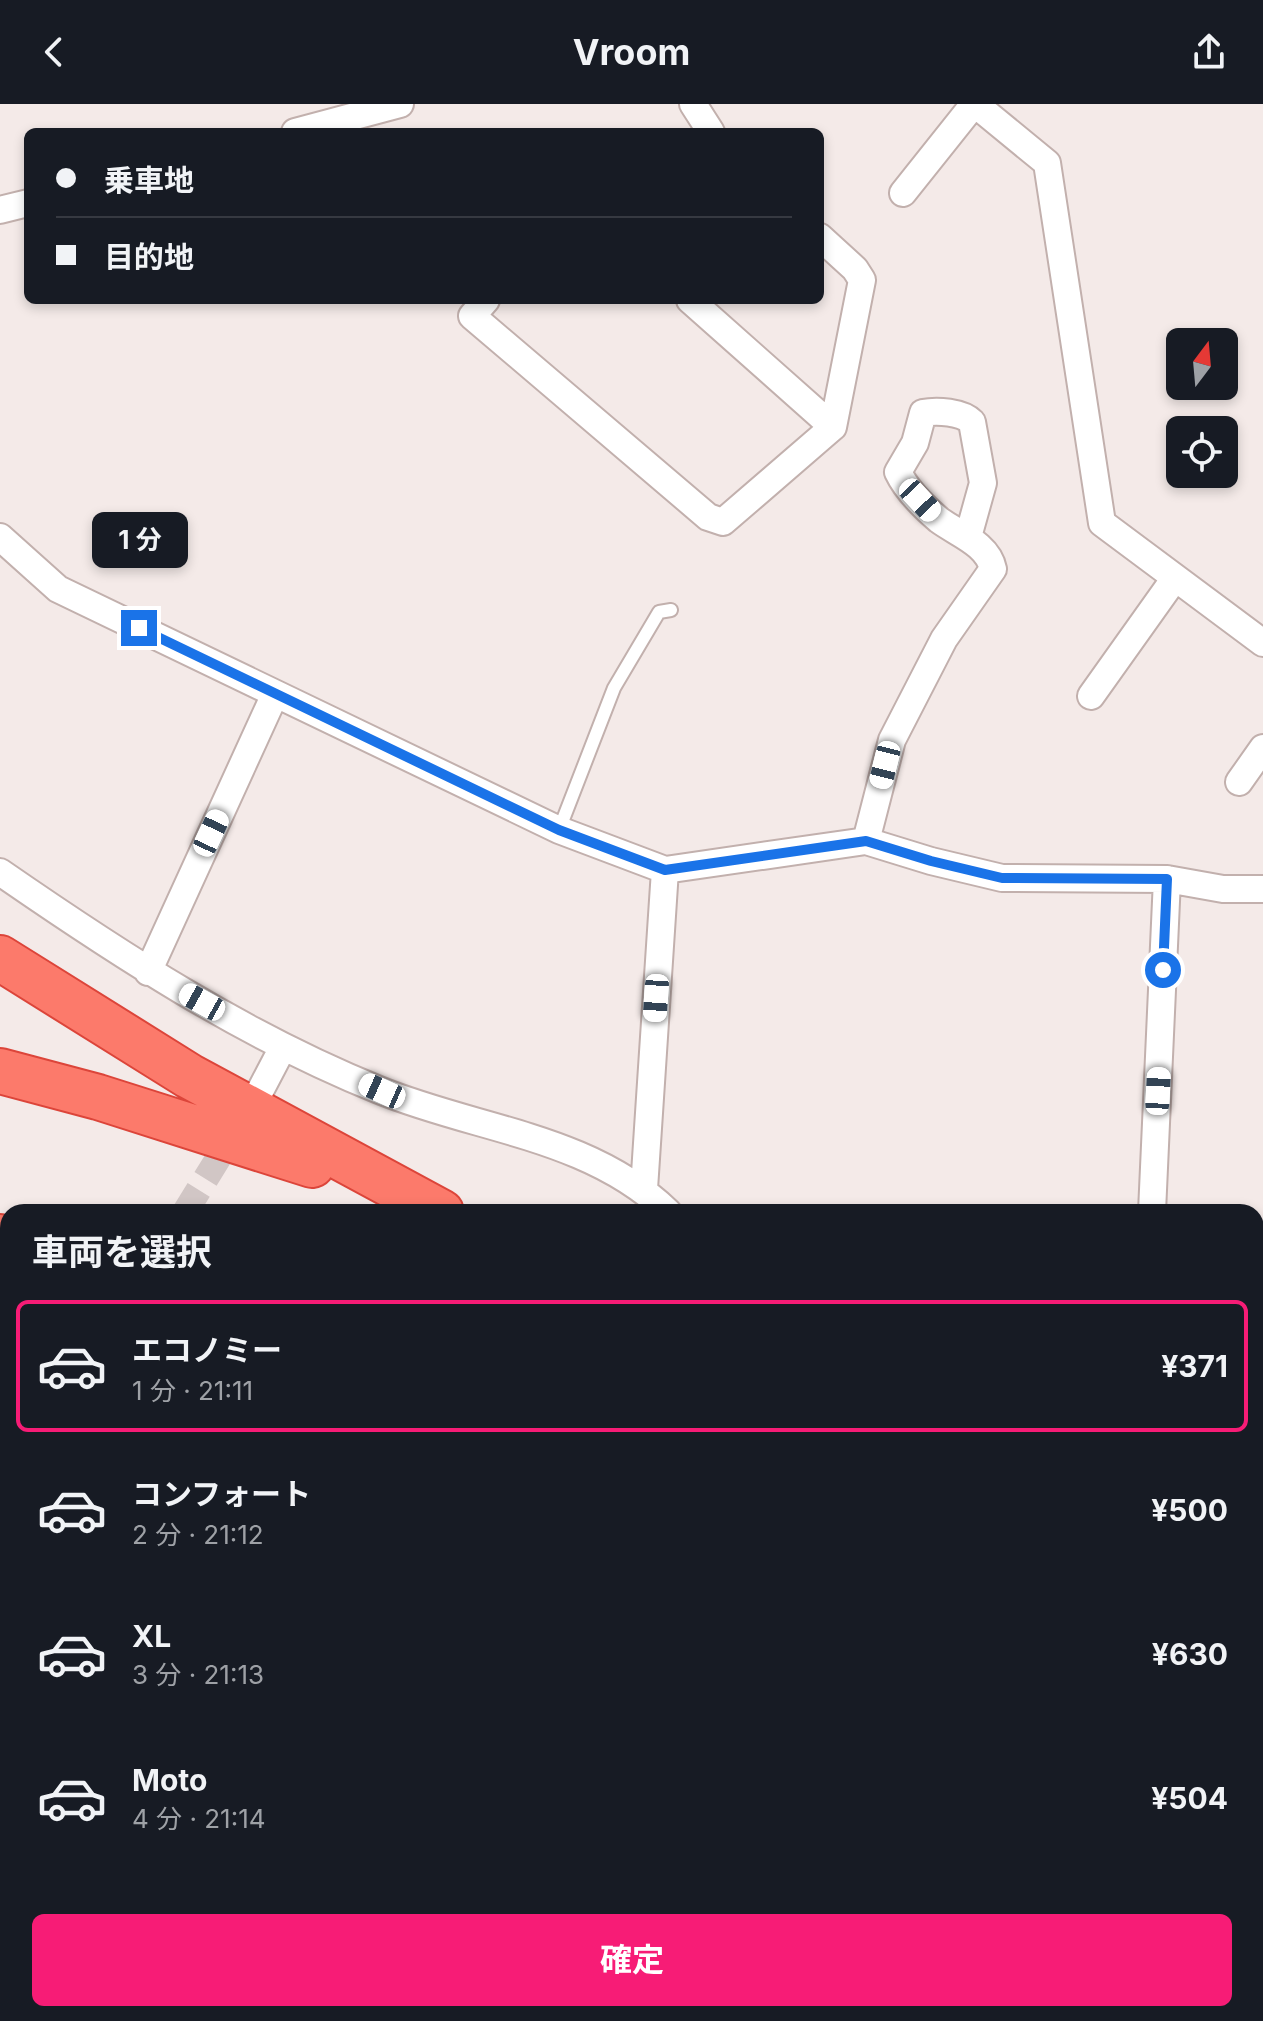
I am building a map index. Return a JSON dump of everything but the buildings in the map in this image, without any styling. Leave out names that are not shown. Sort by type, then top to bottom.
[{"type":"highway","points":[[0,958],[189,1076],[425,1204]]},
{"type":"highway","points":[[0,1071],[113,1101],[420,1204]]},
{"type":"street","points":[[693,104],[708,128]]},
{"type":"street","points":[[903,193],[975,104],[1047,163],[1102,523],[1263,643]]},
{"type":"street","points":[[309,128],[390,105]]},
{"type":"street","points":[[0,210],[24,204]]},
{"type":"street","points":[[482,304],[472,316],[708,517],[723,522],[833,427],[862,280],[855,269],[824,241]]},
{"type":"street","points":[[695,304],[833,427]]},
{"type":"street","points":[[866,841],[892,740],[944,639],[993,569],[991,561],[968,537],[938,519],[898,472],[915,443],[923,413],[934,411],[968,417],[972,422],[983,483],[968,537]]},
{"type":"street","points":[[0,537],[58,589],[559,830],[665,870],[866,841],[1002,878],[1167,879],[1223,889],[1262,890]]},
{"type":"street","points":[[1091,696],[1175,578]]},
{"type":"street","points":[[148,972],[275,694]]},
{"type":"street","points":[[1239,782],[1263,748]]},
{"type":"street","points":[[644,1189],[665,870]]},
{"type":"street","points":[[0,872],[148,972],[283,1047],[382,1091],[584,1156],[644,1189],[660,1204]]},
{"type":"street","points":[[1152,1204],[1167,879]]},
{"type":"street","points":[[260,1091],[283,1047]]},
{"type":"lane","points":[[559,830],[614,688],[659,612],[671,610]]},
{"type":"tunnel","points":[[190,1204],[237,1128]]},
{"type":"route","points":[[139,628],[559,830],[665,870],[866,841],[1002,878],[1167,879],[1163,970]]}]
